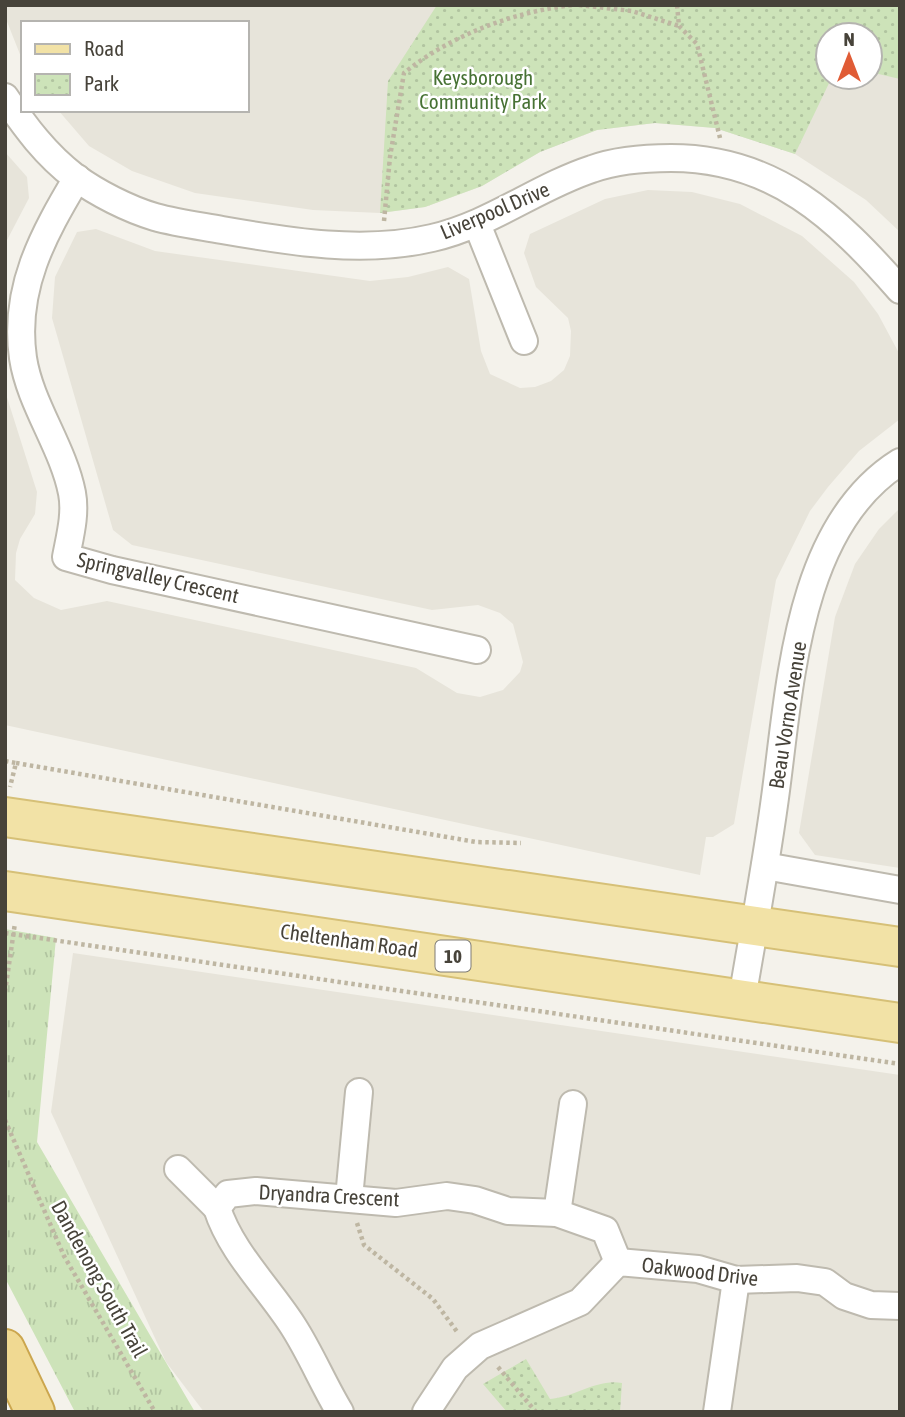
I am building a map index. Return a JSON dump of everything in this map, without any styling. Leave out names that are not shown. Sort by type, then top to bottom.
[{"type":"highway","points":[[5,1349],[35,1412]]},
{"type":"main road","points":[[5,817],[900,947]]},
{"type":"main road","name":"Cheltenham Road","points":[[5,891],[900,1023]]},
{"type":"street","name":"Liverpool Drive","points":[[5,97],[25,127],[56,162],[77,178],[154,217],[314,243],[384,245],[432,238],[477,224],[593,169],[645,158],[701,158],[755,172],[811,202],[854,238],[900,290]]},
{"type":"street","name":"Springvalley Crescent","points":[[77,178],[45,232],[31,265],[21,323],[24,360],[72,493],[72,522],[66,556],[112,570],[477,650]]},
{"type":"street","points":[[477,224],[524,341]]},
{"type":"street","name":"Beau Vorno Avenue","points":[[742,999],[765,866],[796,654],[810,591],[828,544],[855,502],[885,471],[900,462]]},
{"type":"street","points":[[765,866],[900,890]]},
{"type":"street","points":[[349,1198],[359,1092]]},
{"type":"street","points":[[557,1213],[573,1104]]},
{"type":"street","points":[[178,1169],[216,1208],[223,1228],[294,1328],[340,1412]]},
{"type":"street","name":"Dryandra Crescent","points":[[216,1208],[228,1194],[256,1191],[396,1203],[447,1196],[475,1200],[508,1211],[557,1213],[604,1230],[618,1262]]},
{"type":"street","name":"Oakwood Drive","points":[[426,1412],[455,1368],[480,1346],[580,1302],[618,1262],[698,1269],[736,1280],[797,1278],[825,1282],[844,1296],[871,1305],[900,1306]]},
{"type":"street","points":[[717,1412],[736,1280]]},
{"type":"path","points":[[384,245],[390,157],[404,73],[432,51],[496,24],[532,10],[573,5]]},
{"type":"path","points":[[579,5],[632,11],[679,26],[697,44],[727,164]]},
{"type":"path","points":[[677,5],[679,26]]},
{"type":"path","points":[[16,763],[477,842],[520,843]]},
{"type":"path","points":[[5,933],[900,1064]]},
{"type":"path","name":"Dandenong South Trail","points":[[5,1120],[64,1256],[155,1412]]},
{"type":"path","points":[[349,1198],[364,1245],[433,1299],[463,1339],[480,1346],[536,1412]]},
{"type":"shaded area","points":[[5,5],[900,5],[900,232],[866,200],[795,154],[715,128],[655,123],[597,130],[540,152],[482,186],[425,207],[380,213],[313,210],[195,193],[132,171],[89,146],[60,112],[248,112],[248,21],[21,21],[21,57],[6,19]]},
{"type":"shaded area","points":[[5,152],[27,177],[29,198],[5,244]]},
{"type":"shaded area","points":[[648,190],[692,192],[740,204],[802,236],[854,282],[878,314],[900,355],[900,419],[859,451],[828,487],[810,511],[776,580],[734,824],[713,837],[706,837],[700,875],[5,725],[5,391],[37,492],[35,514],[20,539],[16,553],[15,580],[34,598],[61,610],[107,601],[416,668],[457,693],[480,697],[503,690],[520,672],[523,662],[513,624],[500,613],[478,605],[432,610],[132,545],[113,530],[52,318],[55,277],[77,232],[96,229],[155,251],[370,281],[408,277],[448,267],[469,279],[481,351],[490,374],[520,388],[535,387],[551,381],[564,370],[570,356],[571,331],[568,318],[536,287],[524,253],[530,234],[605,199]]},
{"type":"shaded area","points":[[900,508],[900,868],[815,855],[799,833],[835,617],[855,564],[879,529]]},
{"type":"shaded area","points":[[73,953],[900,1075],[900,1412],[204,1412],[166,1362],[51,1112]]},
{"type":"green space","name":"Keysborough Community Park","points":[[437,5],[900,5],[900,79],[884,75],[884,21],[814,21],[814,91],[825,91],[795,154],[715,128],[655,123],[597,130],[540,152],[482,186],[425,207],[380,213],[388,81]]},
{"type":"green space","points":[[5,929],[56,938],[37,1142],[195,1412],[75,1412],[5,1278]]},
{"type":"green space","points":[[526,1359],[550,1399],[604,1383],[622,1383],[620,1412],[507,1412],[483,1384]]}]
